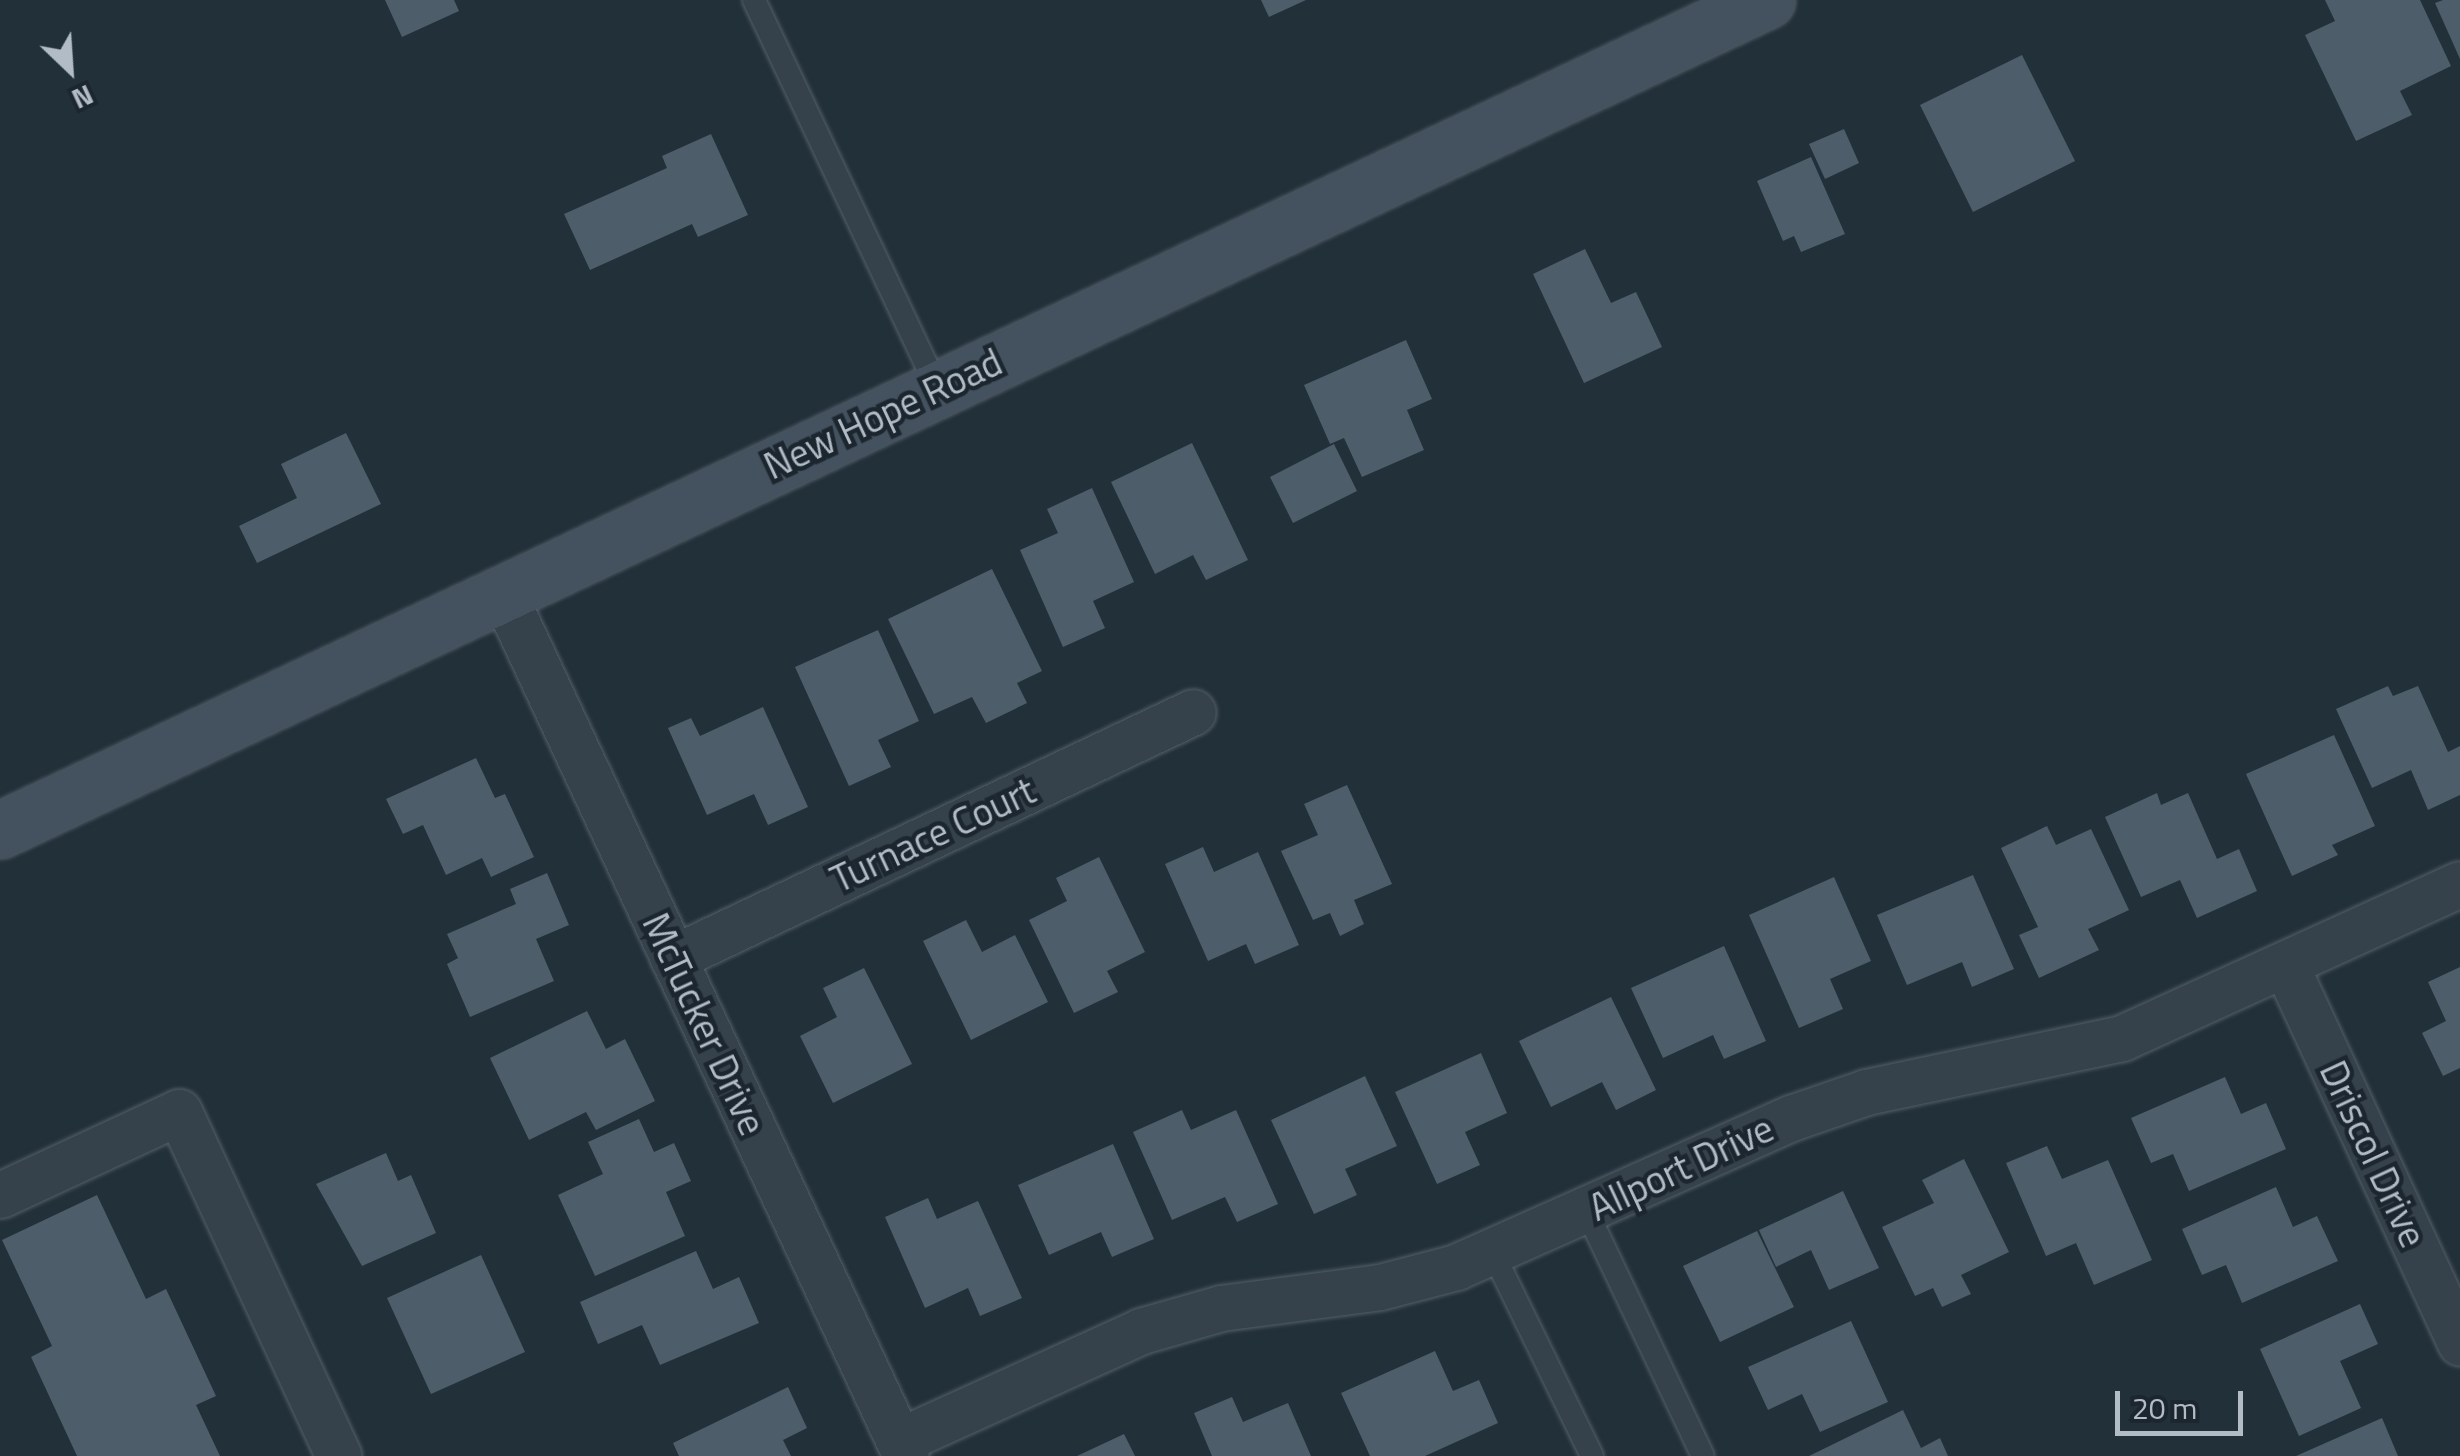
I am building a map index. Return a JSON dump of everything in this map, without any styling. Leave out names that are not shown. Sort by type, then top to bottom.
[{"type":"main road","name":"New Hope Road","points":[[0,830],[1767,0]]},
{"type":"street","name":"McTucker Drive","points":[[503,592],[902,1448]]},
{"type":"street","name":"Turnace Court","points":[[673,958],[1193,712]]},
{"type":"street","name":"Allport Drive","points":[[902,1448],[1141,1331],[1221,1308],[1380,1287],[1493,1252],[1790,1118],[1866,1092],[2122,1038],[2460,884]]},
{"type":"street","name":"Driscol Drive","points":[[2286,966],[2460,1343]]},
{"type":"street","points":[[0,1195],[179,1112],[339,1456]]},
{"type":"lane","points":[[754,0],[938,389]]},
{"type":"lane","points":[[1587,1212],[1703,1456]]},
{"type":"lane","points":[[1493,1252],[1592,1456]]},
{"type":"building","points":[[385,0],[454,0],[459,11],[402,37]]},
{"type":"building","points":[[1261,0],[1306,0],[1269,17]]},
{"type":"building","points":[[2325,0],[2420,0],[2451,66],[2400,91],[2412,115],[2356,141],[2305,35],[2335,21]]},
{"type":"building","points":[[2460,0],[2460,59],[2435,3]]},
{"type":"building","points":[[2022,55],[2075,161],[1973,212],[1920,105]]},
{"type":"building","points":[[1844,129],[1859,163],[1825,179],[1809,144]]},
{"type":"building","points":[[711,134],[748,215],[698,237],[692,224],[590,270],[564,214],[667,168],[662,156]]},
{"type":"building","points":[[1811,157],[1845,234],[1801,252],[1794,236],[1783,241],[1757,181]]},
{"type":"building","points":[[1585,249],[1611,303],[1636,292],[1662,347],[1584,383],[1533,274]]},
{"type":"building","points":[[1406,340],[1432,399],[1407,410],[1424,450],[1362,477],[1344,438],[1330,444],[1304,385]]},
{"type":"building","points":[[346,433],[381,504],[257,563],[239,526],[297,498],[281,464]]},
{"type":"building","points":[[1192,443],[1248,560],[1206,580],[1193,555],[1155,574],[1111,482]]},
{"type":"building","points":[[1334,444],[1357,491],[1293,523],[1270,477]]},
{"type":"building","points":[[1092,488],[1134,582],[1093,601],[1105,628],[1063,647],[1020,550],[1058,533],[1047,509]]},
{"type":"building","points":[[992,569],[1042,671],[1017,683],[1027,703],[986,723],[972,697],[934,714],[888,619]]},
{"type":"building","points":[[878,630],[919,721],[878,740],[891,767],[849,786],[795,667]]},
{"type":"building","points":[[2388,686],[2393,696],[2418,686],[2448,752],[2460,746],[2460,795],[2428,810],[2411,770],[2372,788],[2336,709]]},
{"type":"building","points":[[763,707],[808,807],[768,825],[754,794],[707,815],[668,728],[691,718],[700,736]]},
{"type":"building","points":[[2334,735],[2375,826],[2332,845],[2338,855],[2292,876],[2246,774]]},
{"type":"building","points":[[476,758],[495,798],[505,794],[534,857],[491,877],[482,858],[446,875],[423,825],[403,834],[386,799]]},
{"type":"building","points":[[1347,785],[1392,884],[1354,900],[1364,924],[1340,936],[1330,913],[1313,920],[1281,851],[1318,835],[1304,804]]},
{"type":"building","points":[[2157,793],[2161,805],[2188,793],[2217,859],[2239,849],[2257,891],[2197,918],[2180,880],[2141,897],[2105,817]]},
{"type":"building","points":[[2047,826],[2056,845],[2091,829],[2129,910],[2088,929],[2099,950],[2039,978],[2019,935],[2038,927],[2001,848]]},
{"type":"building","points":[[1203,847],[1214,872],[1258,852],[1299,945],[1255,964],[1246,944],[1208,961],[1165,864]]},
{"type":"building","points":[[1099,857],[1145,952],[1107,971],[1118,992],[1074,1013],[1029,920],[1067,901],[1056,878]]},
{"type":"building","points":[[547,873],[569,925],[536,939],[554,981],[470,1017],[447,964],[458,958],[447,934],[516,904],[510,889]]},
{"type":"building","points":[[1973,875],[2014,969],[1972,987],[1962,962],[1907,985],[1877,915]]},
{"type":"building","points":[[1834,877],[1871,961],[1830,979],[1843,1009],[1799,1028],[1749,915]]},
{"type":"building","points":[[966,920],[982,952],[1015,935],[1048,1002],[971,1040],[923,941]]},
{"type":"building","points":[[1724,946],[1766,1041],[1724,1059],[1713,1035],[1663,1058],[1631,988]]},
{"type":"building","points":[[2460,967],[2460,1068],[2443,1076],[2422,1033],[2446,1021],[2428,982]]},
{"type":"building","points":[[864,968],[912,1064],[833,1103],[800,1036],[837,1017],[823,988]]},
{"type":"building","points":[[1611,997],[1656,1090],[1616,1110],[1602,1082],[1551,1107],[1519,1041]]},
{"type":"building","points":[[587,1011],[606,1049],[625,1039],[655,1101],[596,1130],[586,1112],[529,1140],[490,1058]]},
{"type":"building","points":[[1481,1053],[1507,1113],[1465,1132],[1480,1165],[1437,1184],[1395,1092]]},
{"type":"building","points":[[1365,1076],[1397,1146],[1345,1169],[1357,1195],[1314,1214],[1271,1120]]},
{"type":"building","points":[[2225,1077],[2241,1114],[2266,1103],[2286,1149],[2189,1191],[2173,1154],[2151,1163],[2131,1118]]},
{"type":"building","points":[[1182,1110],[1191,1130],[1236,1110],[1278,1204],[1237,1222],[1225,1197],[1172,1220],[1133,1132]]},
{"type":"building","points":[[639,1119],[654,1152],[674,1143],[691,1181],[666,1192],[685,1236],[595,1276],[558,1195],[603,1174],[588,1142]]},
{"type":"building","points":[[1113,1144],[1154,1239],[1112,1257],[1101,1232],[1049,1255],[1018,1185]]},
{"type":"building","points":[[2047,1146],[2062,1179],[2108,1160],[2152,1260],[2094,1285],[2076,1243],[2046,1256],[2006,1163]]},
{"type":"building","points":[[386,1153],[398,1181],[411,1175],[436,1233],[362,1266],[316,1184]]},
{"type":"building","points":[[1964,1159],[2009,1252],[1961,1275],[1971,1294],[1942,1307],[1933,1288],[1915,1296],[1882,1227],[1934,1203],[1922,1180]]},
{"type":"building","points":[[2276,1187],[2293,1227],[2317,1216],[2338,1261],[2242,1303],[2226,1265],[2202,1275],[2182,1229]]},
{"type":"building","points":[[1843,1191],[1879,1268],[1829,1290],[1811,1250],[1776,1267],[1759,1230]]},
{"type":"building","points":[[97,1195],[146,1299],[166,1289],[216,1396],[196,1405],[220,1456],[77,1456],[31,1357],[52,1346],[2,1240]]},
{"type":"building","points":[[928,1198],[937,1219],[978,1201],[1022,1298],[980,1316],[968,1288],[925,1308],[885,1217]]},
{"type":"building","points":[[1757,1231],[1794,1307],[1720,1342],[1683,1266]]},
{"type":"building","points":[[696,1251],[713,1289],[739,1277],[759,1323],[660,1365],[642,1325],[598,1344],[580,1302]]},
{"type":"building","points":[[481,1255],[525,1352],[431,1394],[387,1298]]},
{"type":"building","points":[[2360,1304],[2378,1344],[2340,1361],[2361,1408],[2299,1436],[2260,1349]]},
{"type":"building","points":[[1851,1321],[1888,1402],[1820,1432],[1802,1394],[1768,1410],[1748,1367]]},
{"type":"building","points":[[1435,1351],[1453,1391],[1479,1380],[1498,1423],[1425,1456],[1370,1456],[1341,1393]]},
{"type":"building","points":[[788,1387],[807,1428],[783,1440],[791,1456],[679,1456],[673,1443]]},
{"type":"building","points":[[1232,1397],[1243,1422],[1288,1403],[1311,1456],[1212,1456],[1194,1413]]},
{"type":"building","points":[[1903,1410],[1921,1448],[1940,1438],[1948,1456],[1809,1456]]},
{"type":"building","points":[[2382,1418],[2398,1456],[2296,1456]]},
{"type":"building","points":[[1124,1434],[1135,1456],[1077,1456]]}]
